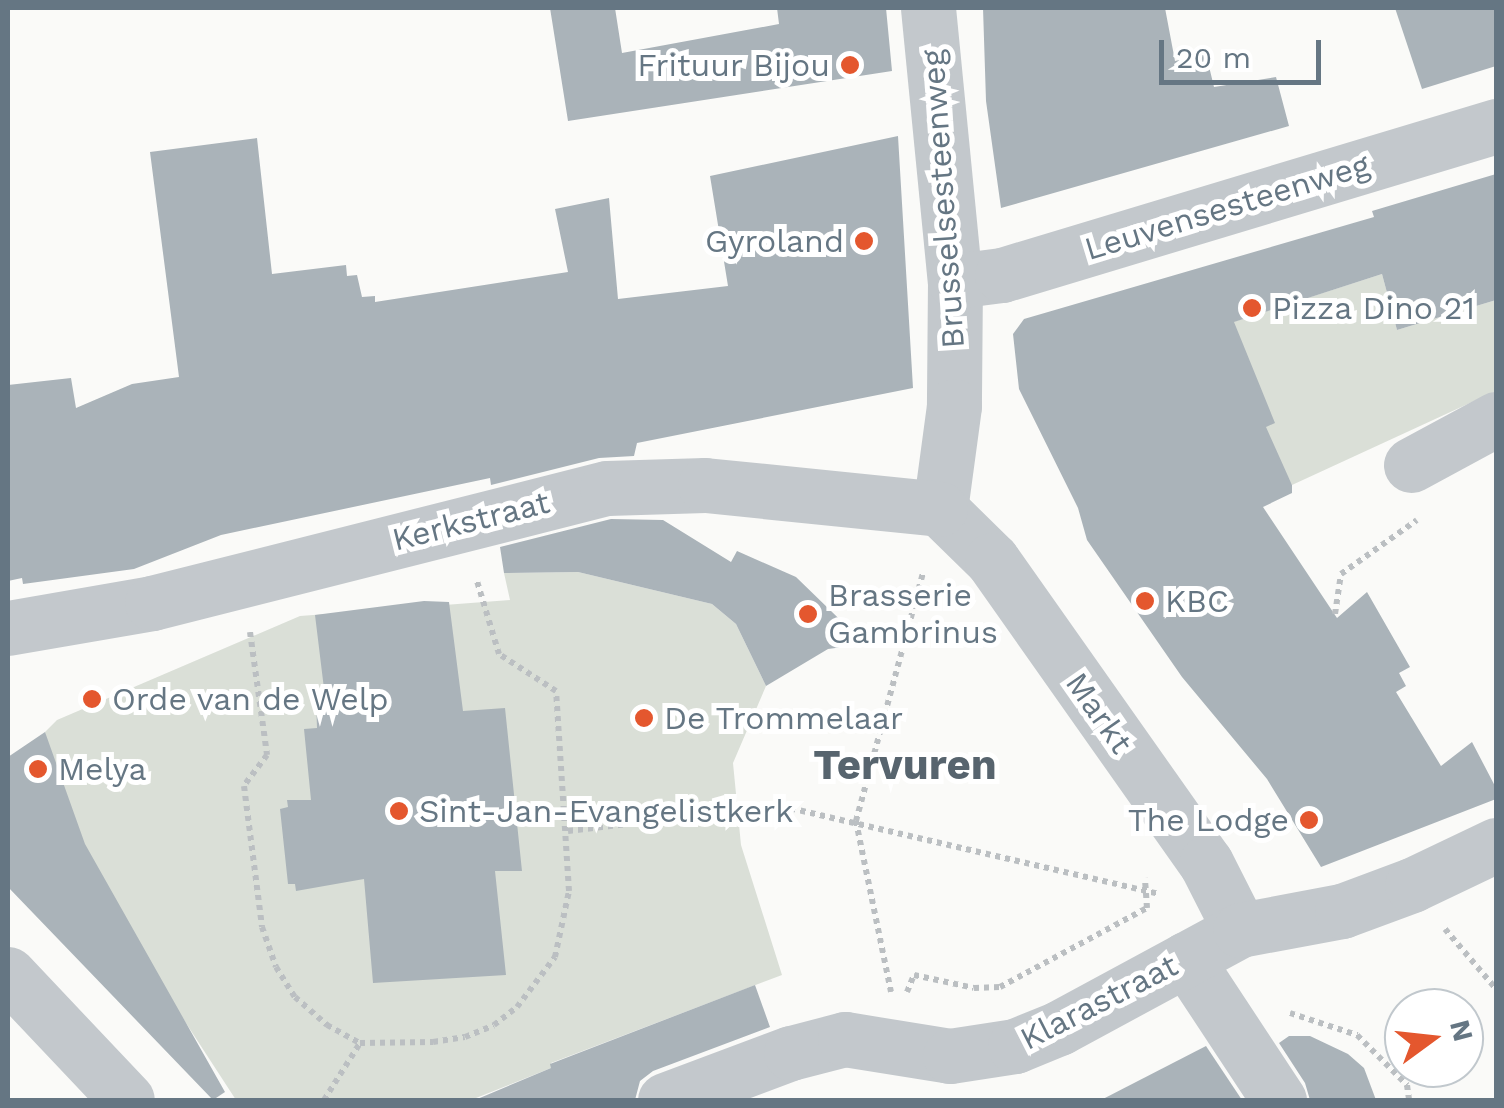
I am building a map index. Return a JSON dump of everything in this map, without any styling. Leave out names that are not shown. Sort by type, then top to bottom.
[{"type":"street","name":"Brusselsesteenweg","points":[[928,8],[955,281],[954,406],[940,509]]},
{"type":"street","name":"Leuvensesteenweg","points":[[955,281],[1002,276],[1496,126]]},
{"type":"street","points":[[1411,465],[1496,418]]},
{"type":"street","name":"Kerkstraat","points":[[8,628],[152,603],[593,490],[662,483],[940,509]]},
{"type":"street","name":"Markt","points":[[940,509],[992,560],[1206,863],[1240,930]]},
{"type":"street","name":"Klarastraat","points":[[665,1100],[790,1053],[845,1039],[952,1078],[992,1051],[1035,1038],[1240,930],[1342,911],[1412,885],[1492,848]]},
{"type":"street","points":[[1186,959],[1280,1100]]},
{"type":"street","points":[[8,974],[127,1100]]},
{"type":"path","points":[[892,997],[856,821],[940,509]]},
{"type":"path","points":[[1335,614],[1341,574],[1418,520]]},
{"type":"path","points":[[242,580],[267,755],[244,786],[262,927],[276,967],[295,997],[327,1026],[360,1044],[433,1042],[465,1036],[494,1025],[517,1006],[555,957],[564,927],[568,831],[556,692],[499,654],[459,524]]},
{"type":"path","points":[[568,831],[781,806],[1178,898]]},
{"type":"path","points":[[902,1002],[914,975],[974,988],[1000,987],[1146,908],[1147,890],[1134,862]]},
{"type":"path","points":[[1458,944],[1496,989]]},
{"type":"path","points":[[1277,1008],[1357,1035],[1407,1085],[1408,1100]]},
{"type":"path","points":[[324,1100],[360,1044]]},
{"type":"shaded area","points":[[1382,274],[1397,330],[1496,300],[1496,391],[1292,485],[1211,329]]},
{"type":"shaded area","points":[[578,572],[712,604],[736,624],[766,686],[733,763],[741,845],[782,975],[551,1063],[551,1068],[471,1100],[236,1100],[52,817],[45,732],[57,720],[300,616],[510,600],[504,573]]},
{"type":"building","points":[[550,8],[615,8],[622,53],[779,24],[777,8],[886,8],[892,71],[568,121]]},
{"type":"building","points":[[983,8],[1165,8],[1175,61],[1206,54],[1214,87],[1276,77],[1289,126],[1001,208],[986,101]]},
{"type":"building","points":[[1395,8],[1496,8],[1496,66],[1422,89]]},
{"type":"building","points":[[898,136],[913,388],[637,443],[634,456],[599,458],[491,485],[490,478],[221,535],[134,569],[23,584],[22,578],[8,581],[8,385],[71,378],[76,408],[132,384],[179,377],[150,152],[257,138],[272,274],[346,265],[347,276],[357,275],[362,297],[375,296],[375,302],[568,272],[555,209],[609,198],[618,299],[728,286],[710,176]]},
{"type":"building","points":[[1496,174],[1496,300],[1397,330],[1382,274],[1234,322],[1275,423],[1266,427],[1292,485],[1292,493],[1263,507],[1337,618],[1367,592],[1410,667],[1399,673],[1406,686],[1396,692],[1441,766],[1472,742],[1496,788],[1496,799],[1321,867],[1267,779],[1182,677],[1087,540],[1078,508],[1019,389],[1013,334],[1024,319],[1374,217],[1372,211]]},
{"type":"building","points":[[611,519],[663,520],[731,562],[737,551],[796,577],[865,644],[828,649],[766,686],[736,624],[712,604],[578,572],[504,573],[500,547]]},
{"type":"building","name":"Sint-Jan-Evangelistkerk","points":[[424,601],[449,602],[463,711],[505,708],[522,871],[495,871],[506,975],[373,983],[364,879],[296,891],[295,884],[288,884],[280,809],[288,807],[287,800],[311,800],[304,729],[317,728],[316,698],[325,697],[315,615]]},
{"type":"building","points":[[45,732],[85,844],[225,1092],[213,1100],[8,887],[8,757]]},
{"type":"building","points":[[755,985],[770,1027],[653,1071],[640,1081],[635,1100],[475,1100],[551,1068],[550,1064]]},
{"type":"building","points":[[1289,1036],[1310,1036],[1348,1054],[1364,1068],[1376,1100],[1310,1100],[1305,1083],[1279,1043]]},
{"type":"building","points":[[1206,1046],[1242,1100],[1101,1100]]},
{"type":"place","name":"Frituur Bijou","points":[[850,65]]},
{"type":"place","name":"Gyroland","points":[[864,241]]},
{"type":"place","name":"Pizza Dino 21","points":[[1252,308]]},
{"type":"place","name":"KBC","points":[[1145,601]]},
{"type":"place","name":"Brasserie Gambrinus","points":[[808,614]]},
{"type":"place","name":"Orde van de Welp","points":[[92,699]]},
{"type":"place","name":"De Trommelaar","points":[[644,718]]},
{"type":"place","name":"Melya","points":[[38,769]]},
{"type":"place","name":"Sint-Jan-Evangelistkerk","points":[[399,811]]},
{"type":"place","name":"The Lodge","points":[[1309,820]]},
{"type":"district","name":"Tervuren","points":[[905,765]]}]
